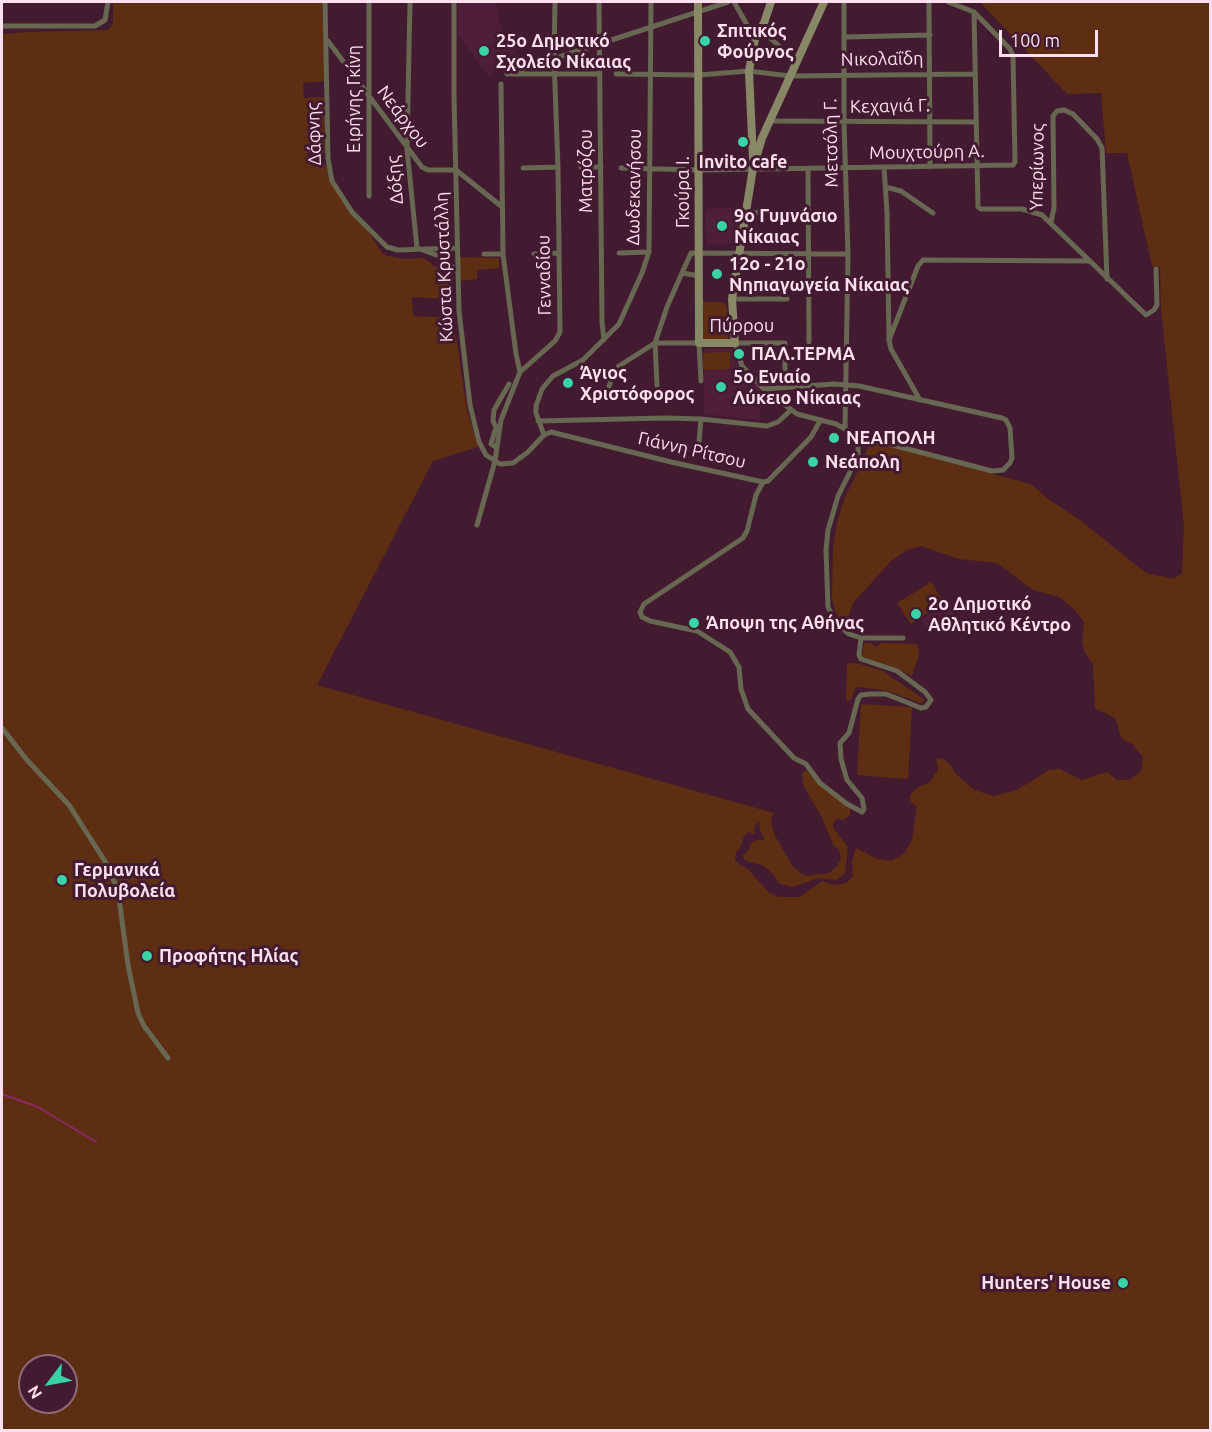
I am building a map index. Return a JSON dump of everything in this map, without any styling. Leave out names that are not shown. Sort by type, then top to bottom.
[{"type":"street","points":[[2,26],[95,26],[105,20],[108,2]]},
{"type":"street","name":"Δάφνης","points":[[325,2],[328,159],[332,181],[348,207],[387,247],[398,250],[456,248]]},
{"type":"street","name":"Ειρήνης Γκίνη","points":[[369,2],[369,196]]},
{"type":"street","name":"Δόξης","points":[[410,2],[408,148],[417,248]]},
{"type":"street","name":"Κώστα Κρυστάλλη","points":[[454,2],[456,248],[460,322],[470,405],[479,442],[486,455],[495,462]]},
{"type":"street","name":"Γενναδίου","points":[[477,525],[495,462],[501,420],[520,372],[555,341],[560,332],[554,58],[555,2]]},
{"type":"street","name":"Ματρόζου","points":[[600,2],[604,340]]},
{"type":"street","name":"Δωδεκανήσου","points":[[544,435],[538,421],[536,406],[542,389],[547,381],[559,372],[583,360],[619,324],[649,252],[651,2]]},
{"type":"street","points":[[600,74],[507,75],[651,26],[698,6],[728,2]]},
{"type":"street","points":[[734,2],[755,39]]},
{"type":"street","points":[[753,168],[750,71],[755,39],[761,30],[771,2]]},
{"type":"street","points":[[764,389],[847,385],[920,399],[1006,420],[1010,428],[1012,453],[1010,463],[1003,470],[992,471],[858,436],[845,428],[791,410],[764,389],[742,366],[735,343],[732,299],[753,168],[760,144],[824,2]]},
{"type":"street","name":"Μετσόλη Γ.","points":[[844,2],[844,122],[848,254],[845,428]]},
{"type":"street","points":[[929,2],[930,167]]},
{"type":"street","points":[[948,2],[974,12],[976,204],[981,209],[1022,209],[1034,212],[1051,222],[1107,279],[1147,315],[1156,305],[1156,269]]},
{"type":"street","name":"Γκούρα Ι.","points":[[698,6],[699,170],[696,253],[700,276],[701,381]]},
{"type":"street","name":"Μουχτούρη Α.","points":[[621,168],[699,170],[1010,166],[1015,162],[1013,56],[1006,43],[974,12]]},
{"type":"street","points":[[761,30],[797,62]]},
{"type":"street","points":[[845,37],[930,35]]},
{"type":"street","name":"Νεάρχου","points":[[327,40],[422,167],[428,170],[456,170]]},
{"type":"street","name":"Νικολαΐδη","points":[[616,74],[699,75],[750,71],[790,76],[974,74]]},
{"type":"street","points":[[501,84],[503,254],[520,372]]},
{"type":"street","name":"Υπερίωνος","points":[[1051,222],[1054,208],[1054,113],[1064,110],[1070,111],[1100,143],[1103,153],[1107,279]]},
{"type":"street","name":"Κεχαγιά Γ.","points":[[770,121],[975,122]]},
{"type":"street","points":[[523,168],[558,167]]},
{"type":"street","points":[[581,167],[602,167]]},
{"type":"street","points":[[884,167],[889,340],[891,349],[920,399]]},
{"type":"street","points":[[808,168],[809,342]]},
{"type":"street","points":[[456,170],[501,206]]},
{"type":"street","points":[[885,187],[901,191],[933,213]]},
{"type":"street","points":[[745,213],[808,212]]},
{"type":"street","points":[[417,248],[442,257],[457,271]]},
{"type":"street","points":[[619,253],[649,252]]},
{"type":"street","points":[[534,254],[559,253]]},
{"type":"street","points":[[657,386],[655,343],[682,273],[696,253],[848,254]]},
{"type":"street","points":[[484,254],[503,254]]},
{"type":"street","points":[[889,340],[918,266],[923,260],[1089,261]]},
{"type":"street","points":[[682,273],[700,276]]},
{"type":"street","points":[[732,299],[787,299]]},
{"type":"street","points":[[608,389],[614,372],[619,366],[655,343]]},
{"type":"street","name":"Πύρρου","points":[[655,343],[785,343],[785,387]]},
{"type":"street","points":[[497,448],[490,444],[496,427],[493,421],[494,410],[509,384]]},
{"type":"street","points":[[538,421],[701,419],[767,426],[778,422],[791,410]]},
{"type":"street","points":[[699,442],[701,419]]},
{"type":"street","name":"Γιάννη Ρίτσου","points":[[544,435],[551,432],[560,433],[763,483],[815,433],[820,421]]},
{"type":"street","points":[[495,462],[506,465],[513,463],[528,452],[544,435]]},
{"type":"street","points":[[858,436],[857,462],[837,496],[828,530],[826,550],[828,607],[830,615],[843,629],[861,638],[903,638]]},
{"type":"street","points":[[763,483],[756,495],[747,531],[743,538],[644,604],[640,612],[642,617],[650,621],[697,631],[730,652],[739,667],[741,689],[748,709],[794,758],[806,764],[820,783],[847,804],[862,812],[864,809],[862,798],[847,780],[840,759],[840,743],[849,733],[858,699],[870,694],[886,694],[921,708],[926,707],[931,700],[925,692],[897,671],[861,658],[859,655],[861,638]]},
{"type":"street","points":[[2,728],[27,760],[69,805],[108,866],[118,891],[128,965],[138,1013],[144,1026],[168,1058]]},
{"type":"shaded area","points":[[113,2],[322,2],[325,81],[303,83],[304,98],[324,97],[325,153],[308,153],[308,163],[326,164],[330,180],[363,223],[382,253],[406,259],[422,258],[434,267],[440,267],[451,278],[452,299],[412,297],[413,316],[453,318],[467,410],[478,447],[433,461],[317,685],[774,813],[771,820],[774,834],[793,867],[805,876],[829,873],[841,859],[839,850],[833,845],[822,817],[803,785],[802,774],[807,770],[850,807],[850,815],[844,820],[837,819],[833,823],[833,828],[848,847],[845,873],[837,880],[819,878],[793,887],[778,883],[774,875],[764,866],[744,860],[743,855],[747,853],[751,843],[756,840],[765,840],[760,830],[759,820],[754,827],[755,835],[749,832],[744,836],[735,860],[748,869],[769,893],[779,897],[800,897],[822,881],[833,885],[846,883],[853,876],[852,862],[856,848],[877,859],[891,861],[904,854],[912,840],[917,807],[911,802],[910,795],[917,788],[930,782],[938,770],[936,759],[942,758],[950,764],[957,775],[974,790],[994,796],[1017,790],[1049,770],[1060,769],[1082,780],[1107,772],[1117,780],[1129,780],[1141,771],[1143,757],[1132,744],[1122,739],[1115,718],[1095,708],[1093,665],[1084,651],[1082,642],[1084,622],[1073,608],[1059,597],[1033,590],[997,563],[959,559],[921,546],[907,550],[891,561],[853,603],[848,617],[852,627],[842,622],[835,611],[832,597],[833,548],[837,523],[845,497],[865,457],[868,443],[872,442],[1031,484],[1146,573],[1174,579],[1182,573],[1184,526],[1161,309],[1160,267],[1152,266],[1127,153],[1106,153],[1101,93],[1067,94],[980,2],[1210,2],[1210,1430],[2,1430],[2,34],[107,30],[112,26]]},
{"type":"shaded area","points":[[458,2],[496,2],[499,22],[517,57],[504,68],[488,75],[458,35]]},
{"type":"shaded area","name":"9ο Γυμνάσιο Νίκαιας","points":[[742,207],[735,243],[706,244],[705,209]]},
{"type":"shaded area","points":[[459,257],[499,258],[499,268],[477,270],[477,279],[460,281]]},
{"type":"shaded area","points":[[702,302],[722,302],[727,306],[728,343],[702,341]]},
{"type":"shaded area","points":[[705,349],[733,349],[740,369],[762,388],[760,420],[704,414]]},
{"type":"shaded area","points":[[730,352],[730,369],[703,370],[703,353]]},
{"type":"shaded area","name":"2o Δημοτικό Αθλητικό Κέντρο","points":[[931,582],[944,602],[911,624],[897,603]]},
{"type":"shaded area","points":[[948,602],[956,617],[929,634],[921,620]]},
{"type":"shaded area","points":[[864,643],[871,643],[875,647],[882,643],[917,644],[919,654],[912,676],[862,657]]},
{"type":"shaded area","points":[[847,663],[860,664],[883,671],[925,700],[921,703],[888,691],[861,687],[855,688],[851,700],[846,701]]},
{"type":"shaded area","points":[[861,704],[912,707],[908,779],[857,775]]},
{"type":"waterway","points":[[2,1094],[38,1107],[96,1142]]},
{"type":"place","name":"Σπιτικός Φούρνος","points":[[705,41]]},
{"type":"place","name":"25o Δημοτικό Σχολείο Νίκαιας","points":[[484,51]]},
{"type":"place","name":"Invito cafe","points":[[743,142]]},
{"type":"place","name":"9ο Γυμνάσιο Νίκαιας","points":[[722,226]]},
{"type":"place","name":"12ο - 21ο Νηπιαγωγεία Νίκαιας","points":[[717,274]]},
{"type":"place","name":"ΠΑΛ.ΤΕΡΜΑ","points":[[739,354]]},
{"type":"place","name":"Άγιος Χριστόφορος","points":[[568,383]]},
{"type":"place","name":"5ο Ενιαίο Λύκειο Νίκαιας","points":[[721,387]]},
{"type":"place","name":"ΝΕΑΠΟΛΗ","points":[[834,438]]},
{"type":"place","name":"Νεάπολη","points":[[813,462]]},
{"type":"place","name":"2o Δημοτικό Αθλητικό Κέντρο","points":[[916,614]]},
{"type":"place","name":"Άποψη της Αθήνας","points":[[694,623]]},
{"type":"place","name":"Γερμανικά Πολυβολεία","points":[[62,880]]},
{"type":"place","name":"Προφήτης Ηλίας","points":[[147,956]]},
{"type":"place","name":"Hunters' House","points":[[1123,1283]]}]
